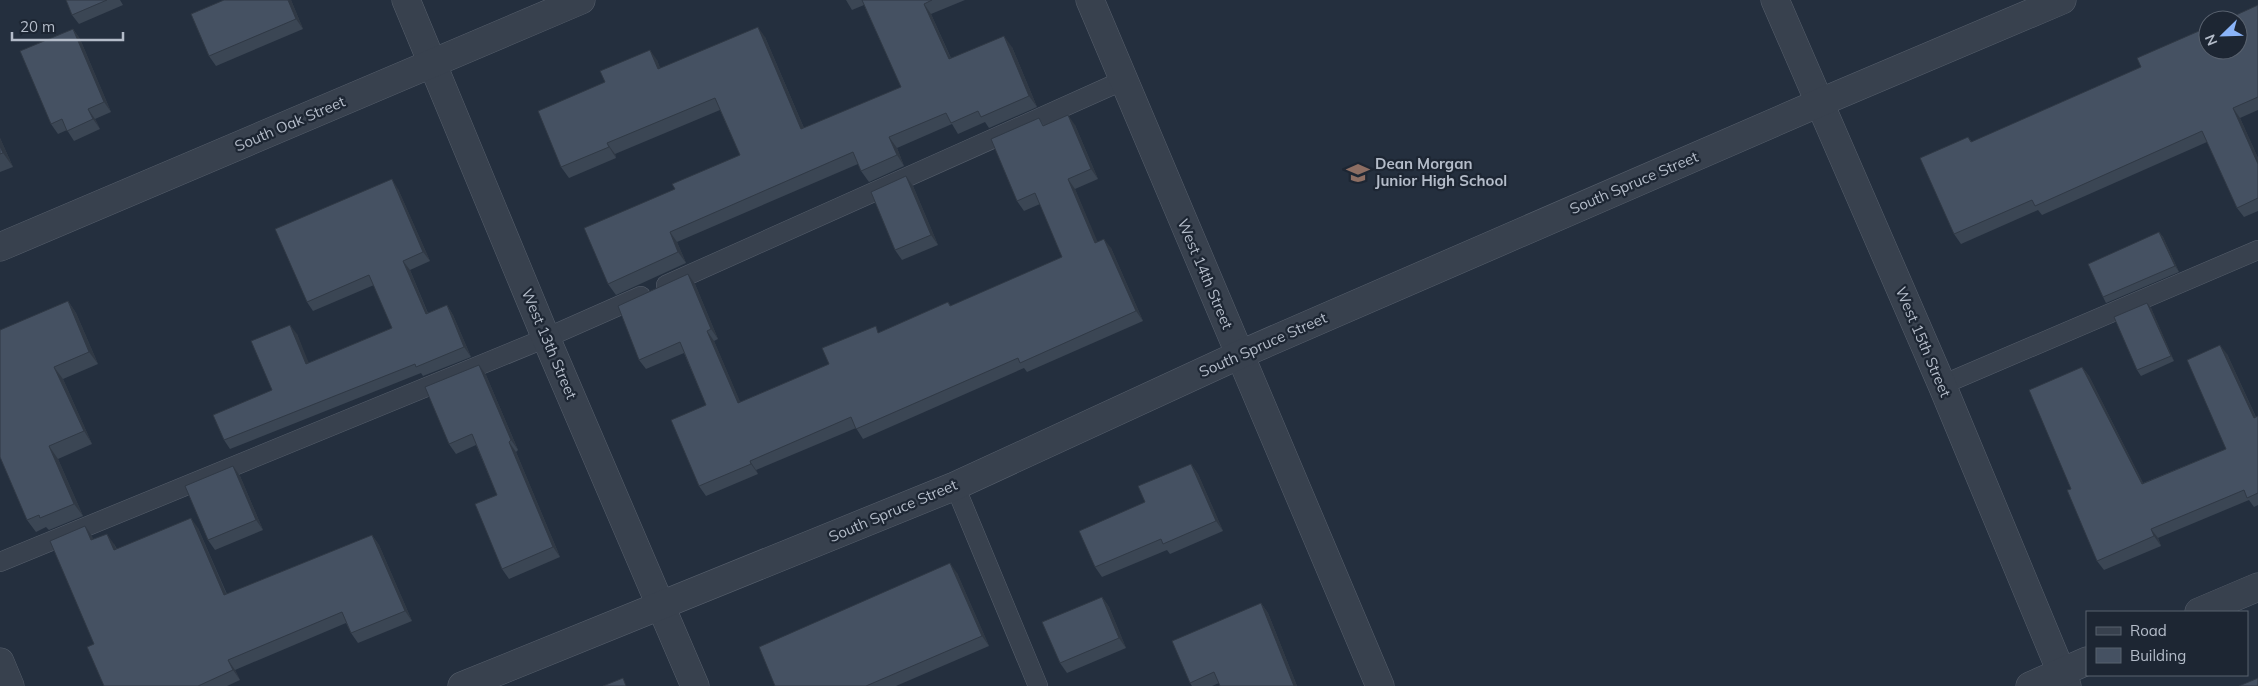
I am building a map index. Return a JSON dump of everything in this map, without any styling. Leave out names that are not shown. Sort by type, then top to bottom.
[{"type":"street","name":"West 13th Street","points":[[406,0],[546,338],[695,686]]},
{"type":"street","name":"South Oak Street","points":[[0,248],[581,0]]},
{"type":"street","name":"West 14th Street","points":[[1090,0],[1380,686]]},
{"type":"street","name":"West 15th Street","points":[[1775,0],[1942,385],[2064,679]]},
{"type":"street","name":"South Spruce Street","points":[[462,686],[955,486],[1239,355],[1819,103],[2062,0]]},
{"type":"street","points":[[2201,611],[2258,587]]},
{"type":"street","points":[[0,662],[10,686]]},
{"type":"street","points":[[2030,686],[2064,679],[2086,662]]},
{"type":"lane","points":[[0,562],[546,338],[1124,80]]},
{"type":"lane","points":[[1942,385],[2258,250]]},
{"type":"lane","points":[[955,486],[1038,686]]},
{"type":"building","points":[[66,0],[107,0],[72,15]]},
{"type":"building","points":[[224,0],[288,0],[296,19],[209,56],[191,14]]},
{"type":"building","points":[[862,0],[932,0],[924,4],[949,59],[1004,36],[1029,96],[981,117],[978,111],[951,123],[946,113],[889,137],[897,155],[861,171],[853,152],[670,232],[678,252],[608,284],[584,228],[675,189],[672,184],[740,155],[715,98],[607,143],[609,147],[561,167],[538,111],[605,82],[600,71],[650,50],[658,69],[758,27],[801,129],[901,87]]},
{"type":"building","points":[[2258,5],[2258,97],[2233,108],[2258,164],[2258,198],[2237,208],[2202,131],[2035,206],[2032,200],[1954,234],[1920,158],[1968,137],[1971,142],[2141,67],[2137,58],[2198,31],[2198,60],[2248,60],[2247,10]]},
{"type":"building","points":[[73,29],[104,102],[88,109],[93,119],[67,131],[62,119],[51,124],[20,51]]},
{"type":"building","points":[[1068,115],[1091,169],[1068,179],[1095,243],[1104,239],[1136,311],[1020,363],[1018,358],[856,429],[851,417],[750,461],[751,464],[699,486],[671,420],[706,405],[680,342],[639,360],[618,306],[688,274],[711,329],[707,331],[738,403],[829,364],[822,348],[876,326],[878,333],[948,302],[950,306],[1062,257],[1035,193],[1017,201],[991,139],[1039,118],[1043,126]]},
{"type":"building","points":[[906,176],[931,235],[895,250],[871,192]]},
{"type":"building","points":[[392,179],[423,252],[403,261],[426,314],[447,305],[464,347],[416,367],[415,364],[224,440],[213,415],[272,390],[251,341],[290,325],[306,364],[392,328],[369,275],[307,302],[275,229]]},
{"type":"building","points":[[2159,232],[2175,266],[2103,297],[2088,264]]},
{"type":"building","points":[[68,301],[89,352],[54,367],[84,431],[49,446],[74,504],[40,518],[39,515],[27,520],[0,457],[0,330]]},
{"type":"building","points":[[2147,303],[2171,356],[2137,370],[2114,317]]},
{"type":"building","points":[[2220,345],[2254,418],[2258,416],[2258,493],[2247,498],[2244,490],[2151,529],[2154,536],[2097,561],[2067,490],[2071,489],[2029,390],[2082,367],[2142,484],[2226,449],[2187,360]]},
{"type":"building","points":[[479,365],[553,547],[502,569],[475,504],[497,495],[472,434],[449,444],[425,387]]},
{"type":"building","points":[[1191,464],[1216,521],[1163,544],[1161,539],[1095,567],[1079,531],[1145,502],[1138,486]]},
{"type":"building","points":[[233,466],[256,520],[208,540],[185,486]]},
{"type":"building","points":[[191,518],[224,595],[372,535],[405,611],[351,633],[342,612],[228,660],[233,670],[198,686],[104,686],[87,647],[94,644],[50,541],[85,526],[91,540],[107,534],[114,550]]},
{"type":"building","points":[[950,563],[982,636],[866,686],[775,686],[759,647]]},
{"type":"building","points":[[1102,597],[1119,638],[1060,663],[1042,622]]},
{"type":"building","points":[[1261,603],[1294,686],[1220,686],[1214,672],[1190,683],[1172,641]]},
{"type":"building","points":[[623,678],[626,686],[603,686]]},
{"type":"building","points":[[2258,678],[2258,686],[2239,686]]},
{"type":"place","name":"Dean Morgan Junior High School","points":[[1358,173]]}]
